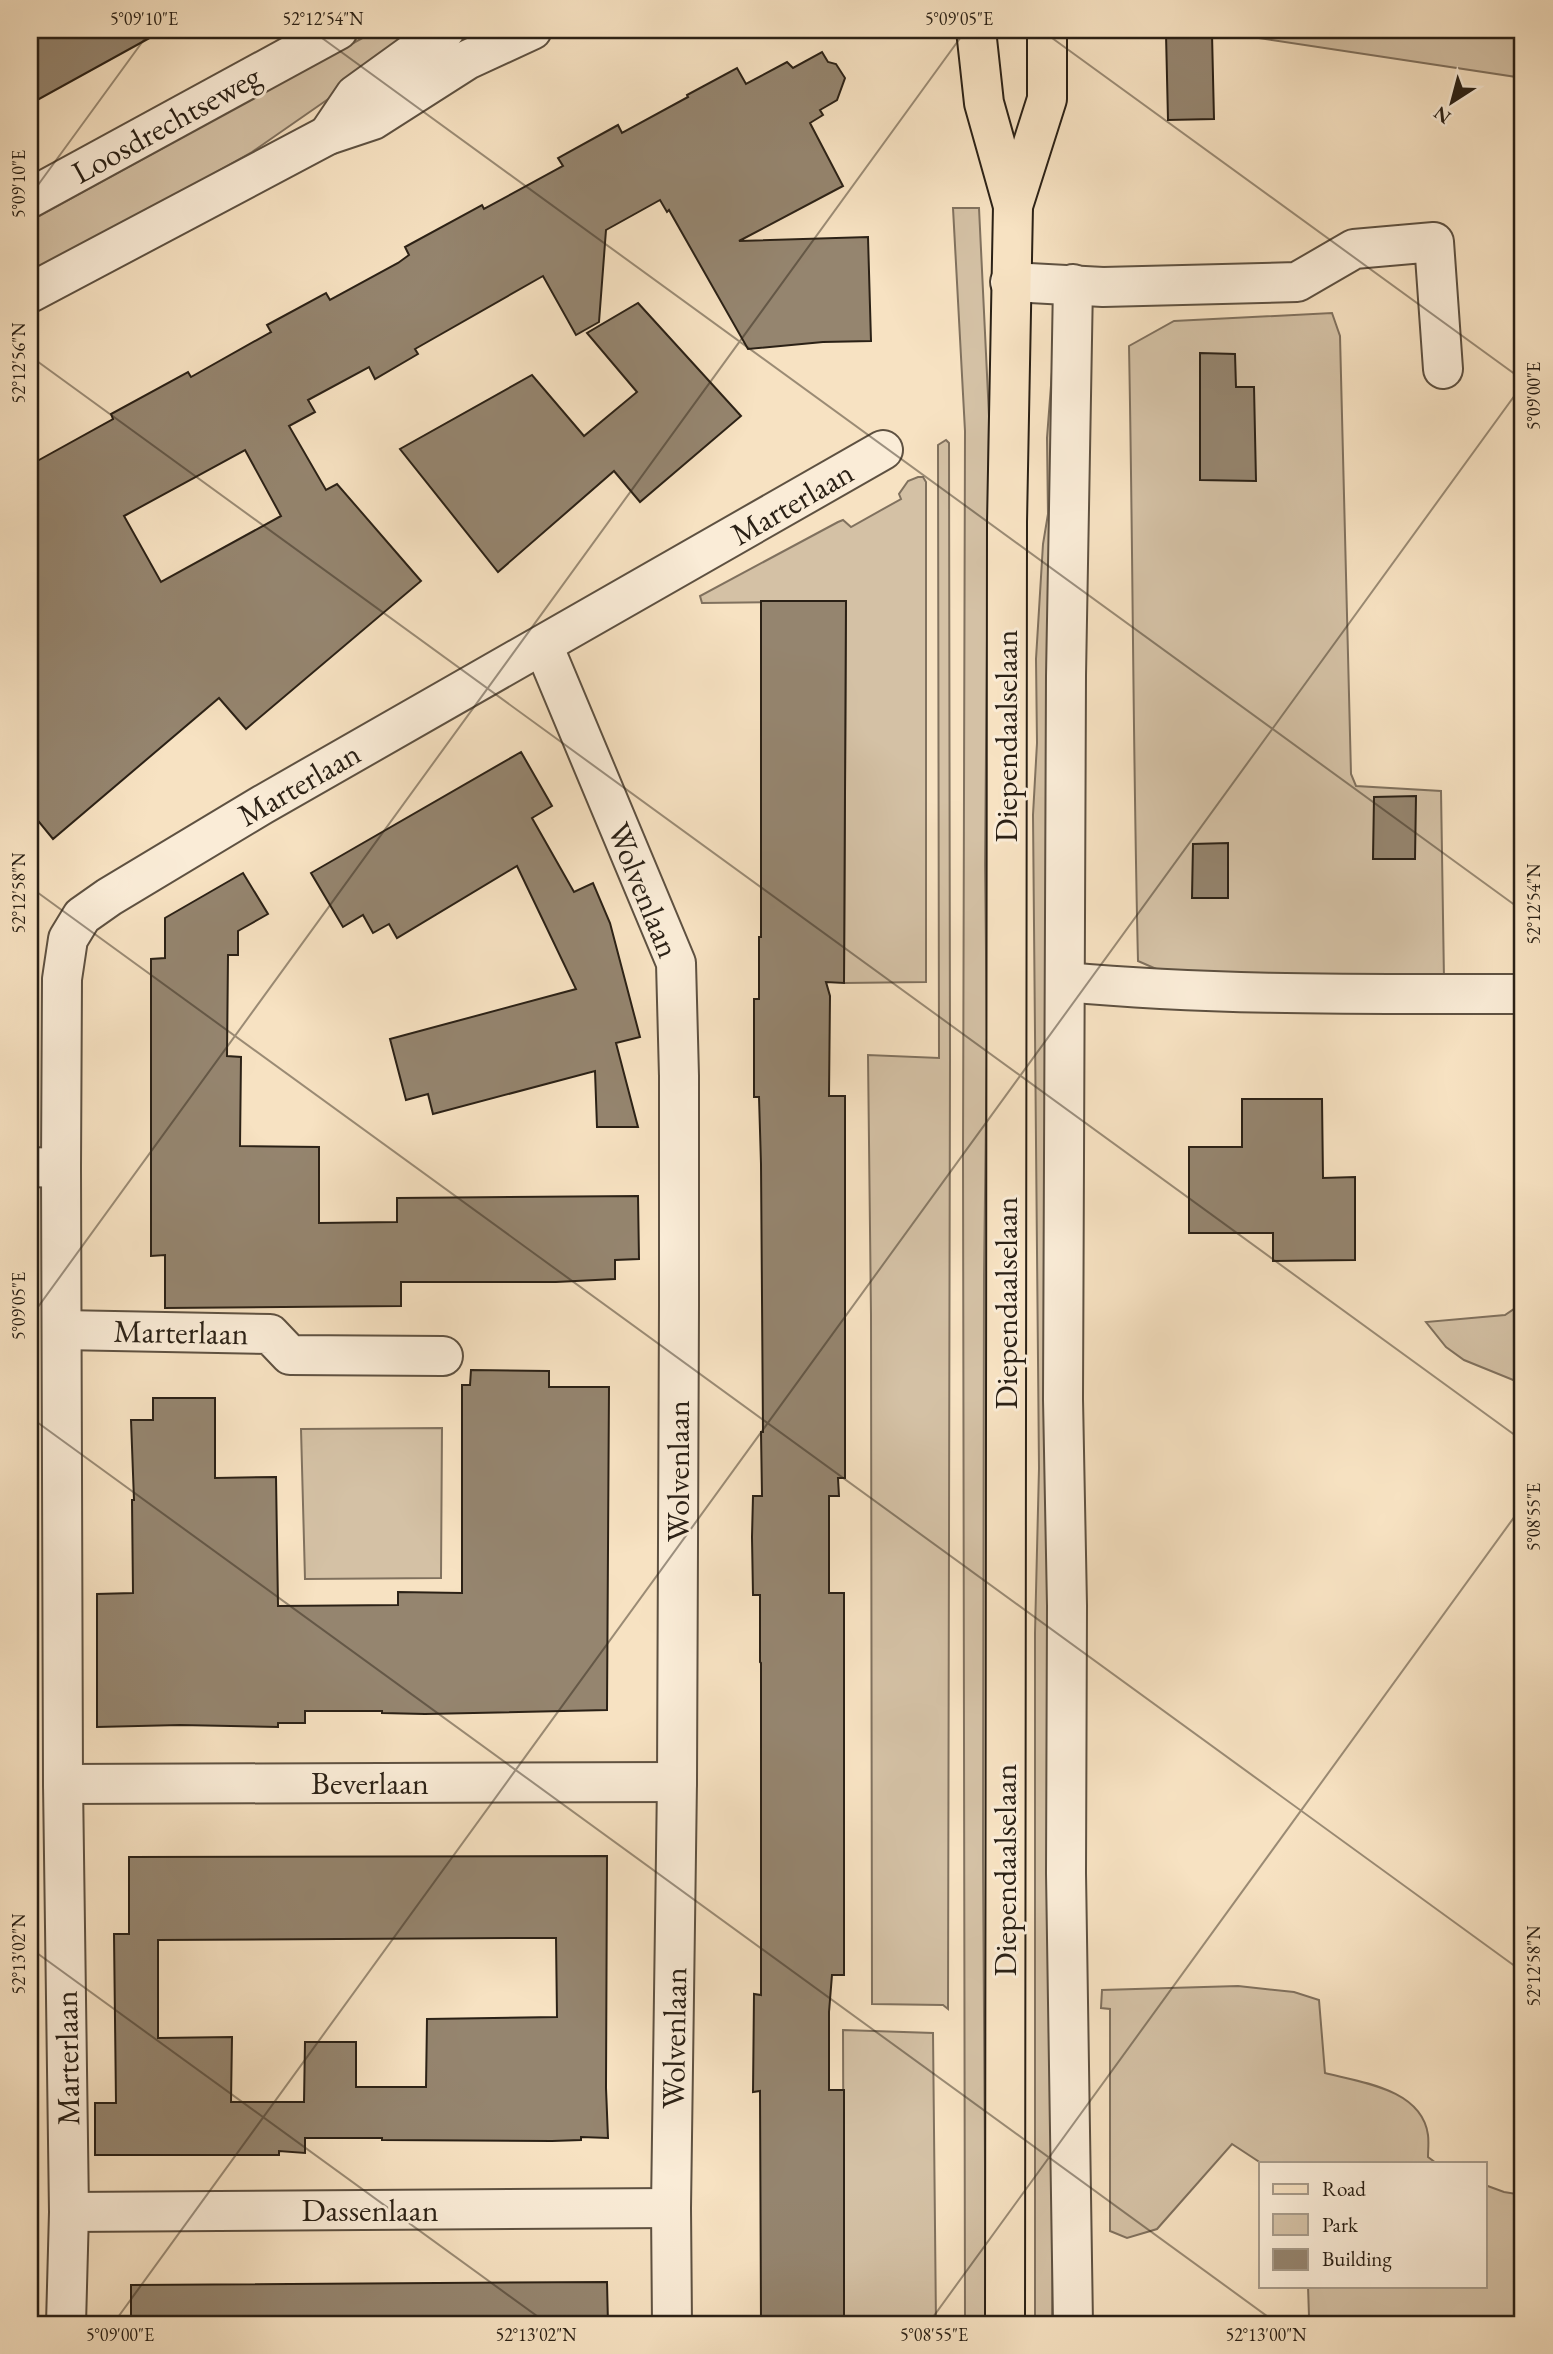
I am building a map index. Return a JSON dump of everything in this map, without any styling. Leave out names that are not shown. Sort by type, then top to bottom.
[{"type":"main road","name":"Diependaalselaan","points":[[976,30],[985,103],[1013,205]]},
{"type":"main road","name":"Diependaalselaan","points":[[1005,2324],[1007,550],[1010,282],[1013,205],[1047,99],[1046,30]]},
{"type":"street","name":"Loosdrechtseweg","points":[[30,198],[338,30]]},
{"type":"street","points":[[30,293],[328,135],[373,120],[451,37],[532,30]]},
{"type":"street","points":[[1010,282],[1103,287],[1297,282],[1354,248],[1434,242],[1443,369]]},
{"type":"street","name":"Diependaalselaan","points":[[1073,284],[1066,676],[1063,1399],[1067,1606],[1066,1873],[1073,2324]]},
{"type":"street","name":"Marterlaan","points":[[66,2324],[69,2212],[63,1784],[62,1330],[46,1167],[62,979],[68,939],[82,916],[109,897],[262,805],[883,450]]},
{"type":"street","name":"Wolvenlaan","points":[[543,645],[676,963],[679,1076],[677,1782],[671,2208],[673,2324]]},
{"type":"street","points":[[1065,982],[1331,994],[1523,994]]},
{"type":"street","name":"Marterlaan","points":[[62,1330],[270,1334],[290,1355],[443,1356]]},
{"type":"street","name":"Beverlaan","points":[[63,1784],[677,1782]]},
{"type":"street","name":"Dassenlaan","points":[[69,2212],[671,2208]]},
{"type":"green space","points":[[377,30],[410,30],[416,38],[252,152],[30,277],[30,221]]},
{"type":"green space","points":[[1134,30],[1523,30],[1523,78],[1232,34],[1166,34]]},
{"type":"green space","points":[[953,208],[979,208],[989,416],[985,865],[987,1037],[983,1857],[986,2324],[965,2324],[965,431]]},
{"type":"green space","points":[[1332,313],[1340,336],[1351,774],[1356,786],[1441,791],[1444,980],[1177,978],[1138,961],[1129,346],[1174,321]]},
{"type":"green space","points":[[1053,359],[1054,2152],[1052,2324],[1035,2324],[1035,1633],[1039,1468],[1033,815],[1037,743],[1036,659],[1043,544],[1048,514],[1047,438]]},
{"type":"green space","points":[[946,440],[949,443],[950,1059],[948,2009],[943,2005],[872,2004],[868,1055],[939,1058],[938,445]]},
{"type":"green space","points":[[923,477],[926,482],[926,982],[844,983],[846,601],[702,603],[700,596],[838,522],[843,520],[851,527],[901,499],[899,494],[908,481]]},
{"type":"green space","points":[[1514,1309],[1523,1314],[1523,1384],[1464,1360],[1446,1347],[1426,1322],[1505,1315]]},
{"type":"green space","points":[[442,1428],[441,1578],[305,1579],[301,1429]]},
{"type":"green space","points":[[1238,1986],[1294,1992],[1319,2000],[1325,2073],[1387,2090],[1414,2107],[1423,2119],[1428,2135],[1428,2157],[1435,2162],[1259,2162],[1232,2144],[1157,2229],[1127,2238],[1110,2231],[1110,2009],[1101,2008],[1102,1990]]},
{"type":"green space","points":[[843,2030],[933,2033],[936,2324],[844,2324]]},
{"type":"green space","points":[[1486,2185],[1523,2195],[1523,2324],[1307,2324],[1308,2288],[1486,2288]]},
{"type":"building","points":[[30,30],[164,30],[30,104]]},
{"type":"building","points":[[1166,34],[1212,34],[1214,119],[1168,120]]},
{"type":"building","points":[[822,52],[828,62],[836,64],[845,78],[837,100],[820,110],[823,115],[810,123],[843,186],[739,241],[868,237],[871,341],[823,342],[748,349],[669,210],[667,212],[660,200],[606,230],[599,322],[576,335],[543,276],[415,349],[418,354],[375,379],[369,367],[308,400],[315,412],[289,426],[326,490],[337,484],[421,581],[246,729],[219,698],[53,839],[30,811],[30,465],[113,419],[111,414],[188,372],[191,377],[271,332],[267,325],[326,293],[330,300],[398,263],[409,255],[405,247],[482,205],[484,209],[563,166],[558,158],[618,125],[622,133],[737,68],[746,84],[787,62],[793,68]],"holes":[[[245,450],[281,516],[161,582],[124,516]]]},
{"type":"building","points":[[638,303],[741,416],[640,502],[614,471],[498,572],[400,449],[532,375],[584,436],[637,392],[587,333]]},
{"type":"building","points":[[1200,353],[1235,354],[1236,387],[1254,387],[1256,481],[1200,480]]},
{"type":"building","points":[[761,601],[846,601],[844,983],[826,982],[830,996],[829,1096],[845,1096],[845,1478],[838,1478],[839,1496],[829,1496],[829,1593],[844,1593],[844,1975],[832,1975],[829,2090],[844,2090],[844,2324],[761,2324],[760,2091],[753,2092],[754,1994],[761,1995],[761,1663],[760,1595],[753,1595],[752,1537],[753,1496],[762,1496],[763,1432],[761,1164],[759,1097],[754,1097],[754,999],[759,999],[761,937]]},
{"type":"building","points":[[521,752],[552,806],[532,818],[574,892],[593,883],[610,923],[640,1037],[616,1043],[638,1127],[597,1127],[595,1071],[433,1114],[428,1094],[406,1100],[390,1039],[576,989],[517,866],[397,938],[389,924],[373,933],[363,915],[343,927],[311,873]]},
{"type":"building","points":[[1416,796],[1415,859],[1373,859],[1374,797]]},
{"type":"building","points":[[1228,843],[1228,898],[1192,898],[1193,844]]},
{"type":"building","points":[[243,873],[268,914],[238,931],[238,955],[228,955],[227,1056],[241,1057],[240,1146],[319,1147],[319,1223],[397,1222],[397,1198],[638,1196],[639,1259],[615,1260],[615,1279],[556,1282],[401,1282],[401,1306],[165,1308],[165,1255],[151,1256],[151,959],[165,958],[165,918]]},
{"type":"building","points":[[1242,1099],[1322,1099],[1323,1178],[1355,1177],[1355,1260],[1273,1261],[1273,1233],[1189,1233],[1189,1147],[1242,1147]]},
{"type":"building","points":[[471,1370],[549,1371],[549,1387],[609,1387],[607,1710],[425,1714],[305,1711],[305,1723],[278,1723],[278,1727],[97,1727],[97,1594],[133,1593],[131,1420],[153,1420],[153,1398],[215,1398],[215,1478],[276,1477],[278,1606],[398,1605],[398,1592],[462,1593],[462,1385],[470,1385]]},
{"type":"building","points":[[607,1856],[608,2138],[581,2137],[581,2140],[552,2141],[305,2138],[305,2153],[279,2151],[279,2155],[95,2155],[95,2103],[116,2103],[114,1934],[129,1934],[129,1857]],"holes":[[[556,1938],[557,2017],[427,2019],[426,2087],[356,2087],[356,2042],[305,2042],[304,2102],[231,2102],[232,2037],[158,2038],[158,1940]]]},
{"type":"building","points":[[607,2282],[608,2324],[131,2324],[131,2285]]}]
